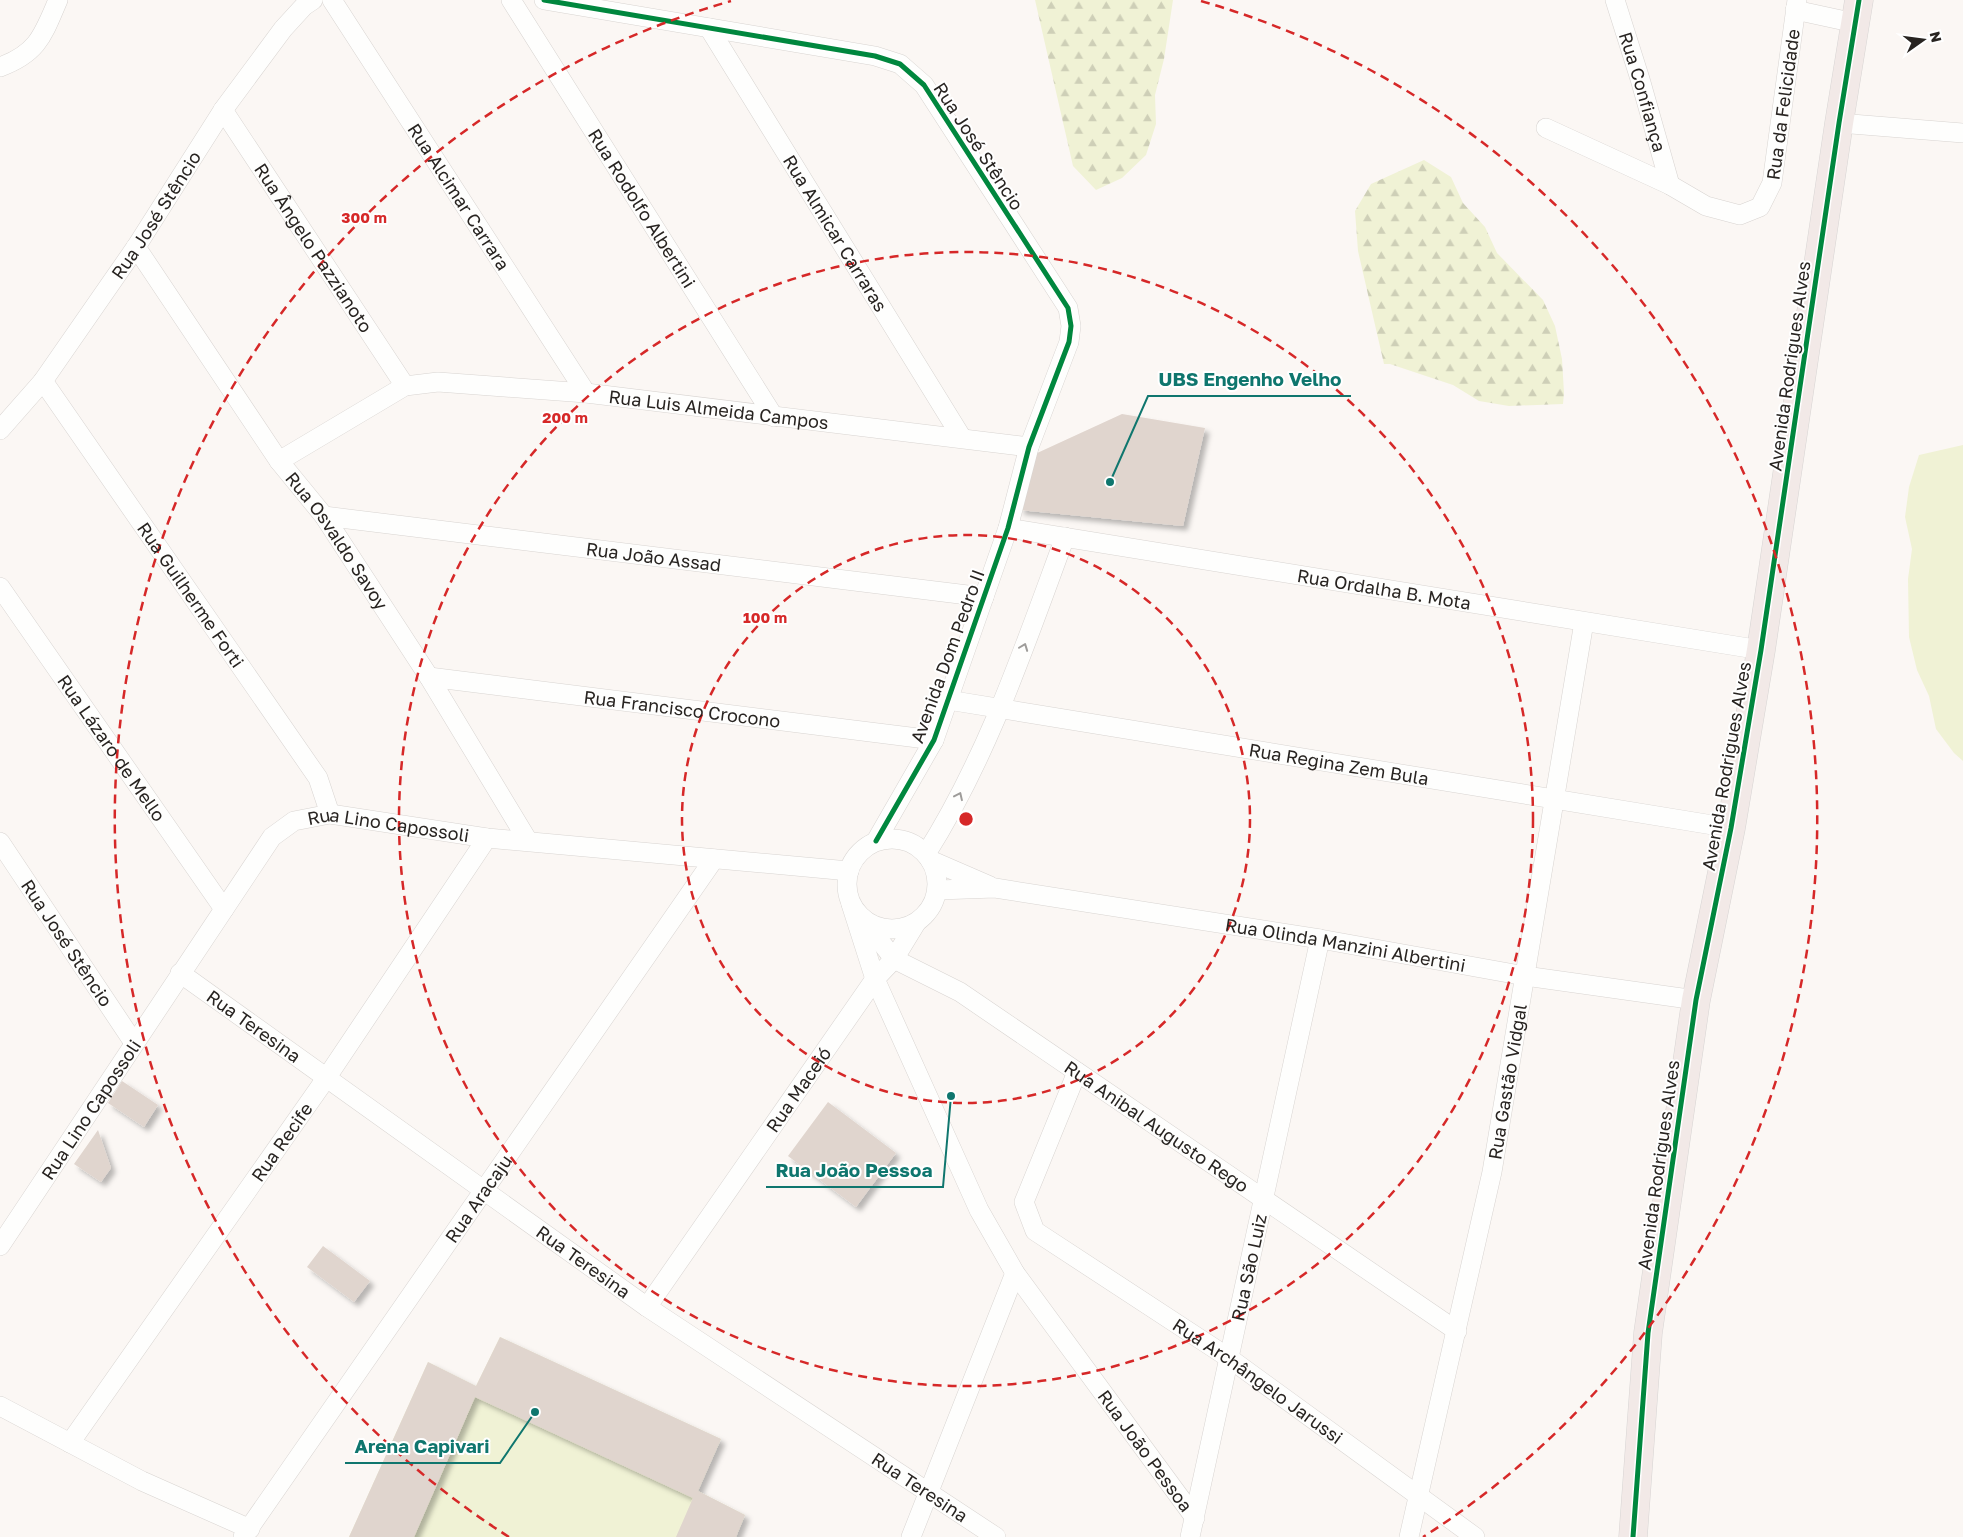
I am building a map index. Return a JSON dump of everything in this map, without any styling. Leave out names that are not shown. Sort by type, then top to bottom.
[{"type":"main road","name":"Avenida Rodrigues Alves","points":[[1633,1537],[1648,1333],[1696,1000],[1731,828],[1857,12]]},
{"type":"street","points":[[0,67],[14,62],[30,51],[43,36],[58,0]]},
{"type":"street","name":"Rua José Stêncio","points":[[0,430],[42,381],[136,247],[223,110],[283,29],[304,6],[313,0]]},
{"type":"street","name":"Rua Alcimar Carrara","points":[[332,0],[586,394]]},
{"type":"street","name":"Rua Rodolfo Albertini","points":[[511,0],[774,417]]},
{"type":"street","name":"Rua José Stêncio","points":[[544,0],[875,56],[900,64],[924,85],[1068,308],[1071,326],[1069,342],[1029,447],[1008,528]]},
{"type":"street","name":"Rua Confiança","points":[[1615,0],[1670,185]]},
{"type":"street","points":[[1793,3],[1857,12]]},
{"type":"street","name":"Rua da Felicidade","points":[[1760,207],[1772,182],[1793,3]]},
{"type":"street","name":"Rua Almicar Carraras","points":[[709,28],[962,438]]},
{"type":"street","name":"Rua Ângelo Pazzianoto","points":[[223,110],[405,386]]},
{"type":"street","points":[[1839,123],[1963,132]]},
{"type":"street","name":"Rua Confiança","points":[[1546,128],[1670,185],[1706,206],[1740,215],[1760,207]]},
{"type":"street","name":"Rua Osvaldo Savoy","points":[[136,247],[279,461],[324,516],[429,677],[528,841]]},
{"type":"street","name":"Rua Guilherme Forti","points":[[42,381],[318,778],[330,814]]},
{"type":"street","name":"Rua Luis Almeida Campos","points":[[279,461],[405,386],[438,382],[586,394],[1029,447]]},
{"type":"street","name":"Rua João Assad","points":[[324,516],[984,597]]},
{"type":"street","name":"Rua Ordalha B. Mota","points":[[1008,528],[1760,650]]},
{"type":"street","name":"Avenida Dom Pedro II","points":[[876,842],[934,740],[1008,528]]},
{"type":"street","points":[[928,857],[948,820],[1001,709],[1065,537]]},
{"type":"street","name":"Rua Lázaro de Mello","points":[[0,586],[224,909]]},
{"type":"street","name":"Rua Gastão Vidgal","points":[[1409,1537],[1492,1172],[1584,622]]},
{"type":"street","name":"Rua Francisco Crocono","points":[[429,677],[934,740]]},
{"type":"street","name":"Rua Regina Zem Bula","points":[[948,700],[1731,828]]},
{"type":"street","name":"Rua Lino Capossoli","points":[[0,1246],[272,837],[294,821],[330,814],[487,838],[848,871]]},
{"type":"street","name":"Rua Recife","points":[[70,1443],[327,1077],[487,838]]},
{"type":"street","points":[[894,838],[911,842],[928,857],[936,870],[938,890],[931,909],[916,923],[897,930],[876,927],[857,911],[847,888],[848,871],[859,853],[876,842],[894,838]]},
{"type":"street","name":"Rua José Stêncio","points":[[0,842],[134,1043]]},
{"type":"street","name":"Rua Olinda Manzini Albertini","points":[[928,857],[995,888]]},
{"type":"street","name":"Rua Aracaju","points":[[247,1533],[714,859]]},
{"type":"street","name":"Rua Olinda Manzini Albertini","points":[[938,890],[995,888],[1320,939],[1525,976],[1696,1000]]},
{"type":"street","name":"Rua Anibal Augusto Rego","points":[[857,911],[894,959],[960,992],[1457,1331]]},
{"type":"street","name":"Rua João Pessoa","points":[[857,911],[875,978],[980,1210],[1015,1273],[1194,1518]]},
{"type":"street","name":"Rua Maceió","points":[[647,1306],[875,978],[894,959],[916,923]]},
{"type":"street","name":"Rua São Luiz","points":[[1190,1537],[1320,939]]},
{"type":"street","name":"Rua Teresina","points":[[180,973],[647,1306],[996,1537]]},
{"type":"street","name":"Rua Archângelo Jarussi","points":[[1077,1072],[1024,1202],[1036,1231],[1229,1358],[1475,1537]]},
{"type":"street","points":[[911,1537],[1015,1273]]},
{"type":"street","points":[[0,1406],[142,1481],[247,1533]]},
{"type":"green space","points":[[1035,0],[1173,0],[1164,59],[1155,95],[1156,124],[1146,155],[1122,178],[1096,190],[1073,166]]},
{"type":"green space","points":[[1424,160],[1451,177],[1463,203],[1485,227],[1497,253],[1543,300],[1555,326],[1562,359],[1563,404],[1509,406],[1479,401],[1453,385],[1390,364],[1384,364],[1358,251],[1355,211],[1371,184]]},
{"type":"green space","points":[[1963,445],[1963,761],[1954,753],[1936,729],[1929,696],[1917,670],[1909,637],[1908,579],[1912,549],[1905,517],[1909,487],[1919,455]]},
{"type":"green space","points":[[500,1337],[721,1439],[698,1491],[745,1515],[736,1537],[349,1537],[428,1362],[476,1386]]},
{"type":"building","points":[[1122,414],[1205,428],[1183,526],[1019,510],[1035,454]]},
{"type":"building","points":[[122,1081],[158,1105],[144,1127],[108,1103]]},
{"type":"building","points":[[828,1102],[896,1153],[856,1207],[788,1156]]},
{"type":"building","points":[[98,1130],[111,1168],[101,1182],[74,1164]]},
{"type":"building","points":[[323,1246],[370,1281],[354,1302],[307,1267]]},
{"type":"building","points":[[500,1337],[721,1439],[698,1491],[745,1515],[736,1537],[676,1537],[693,1498],[475,1397],[414,1537],[349,1537],[428,1362],[476,1386]]},
{"type":"cycle path","points":[[544,0],[875,56],[900,64],[924,85],[1068,308],[1071,326],[1069,342],[1029,447],[1008,528],[934,740],[876,841]]},
{"type":"cycle path","points":[[1633,1537],[1648,1333],[1696,1000],[1731,828],[1761,650],[1859,0]]},
{"type":"place","name":"UBS Engenho Velho","points":[[1110,482]]},
{"type":"place","name":"Rua João Pessoa","points":[[951,1096]]},
{"type":"place","name":"Arena Capivari","points":[[535,1412]]}]
